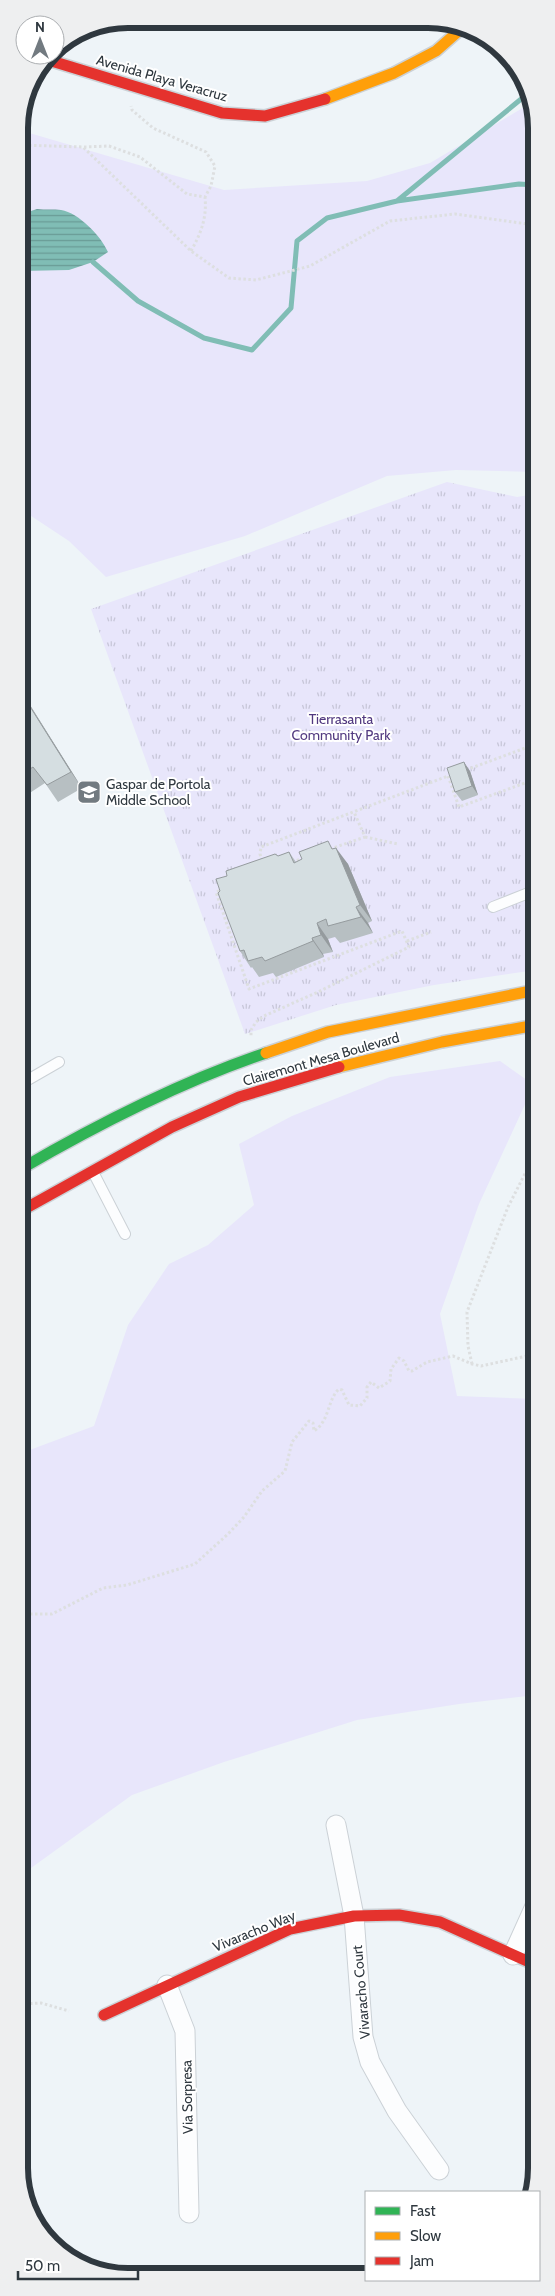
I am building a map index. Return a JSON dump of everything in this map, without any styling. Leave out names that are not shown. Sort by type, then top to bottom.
[{"type":"main road","name":"Avenida Playa Veracruz","points":[[65,65],[222,113],[265,116],[313,103],[394,73],[436,51],[457,32]]},
{"type":"main road","name":"Clairemont Mesa Boulevard","points":[[28,1165],[88,1130],[225,1067],[328,1032],[528,992]]},
{"type":"main road","name":"Clairemont Mesa Boulevard","points":[[28,1207],[172,1127],[239,1097],[326,1070],[423,1046],[528,1026]]},
{"type":"main road","name":"Vivaracho Way","points":[[104,2015],[290,1929],[354,1916],[399,1915],[440,1922],[527,1961]]},
{"type":"street","name":"Vivaracho Court","points":[[336,1825],[354,1916],[363,2037],[370,2062],[397,2111],[439,2170]]},
{"type":"street","points":[[513,1955],[527,1924]]},
{"type":"street","name":"Via Sorpresa","points":[[166,1986],[186,2031],[189,2213]]},
{"type":"lane","points":[[493,907],[528,893]]},
{"type":"lane","points":[[28,1081],[59,1062]]},
{"type":"lane","points":[[92,1171],[125,1234]]},
{"type":"path","points":[[127,84],[132,110],[153,128],[206,152],[215,166],[212,186],[205,197],[206,211],[202,231],[191,251]]},
{"type":"path","points":[[28,145],[109,146],[140,156],[187,194],[205,197]]},
{"type":"path","points":[[84,147],[191,251],[229,278],[256,280],[310,266],[390,222],[454,214],[528,224]]},
{"type":"path","points":[[263,863],[260,854],[261,847],[528,747]]},
{"type":"path","points":[[448,776],[460,807],[528,782]]},
{"type":"path","points":[[354,812],[365,836]]},
{"type":"path","points":[[329,849],[365,836],[398,844]]},
{"type":"path","points":[[284,865],[311,856]]},
{"type":"path","points":[[232,885],[216,892],[249,990],[402,931],[409,947],[318,992],[264,1016],[256,1022],[251,1030],[251,1036]]},
{"type":"path","points":[[407,941],[431,932]]},
{"type":"path","points":[[472,1364],[468,1346],[467,1312],[508,1207],[527,1169]]},
{"type":"path","points":[[28,1614],[52,1614],[103,1588],[127,1585],[195,1564],[233,1529],[262,1492],[285,1471],[292,1442],[309,1421],[313,1423],[314,1431],[320,1427],[331,1407],[335,1392],[339,1388],[342,1390],[349,1405],[360,1406],[367,1398],[367,1388],[371,1382],[379,1388],[390,1381],[391,1369],[399,1358],[404,1361],[409,1371],[427,1362],[453,1356],[481,1366],[527,1356]]},
{"type":"path","points":[[28,2004],[41,2003],[69,2011]]},
{"type":"green space","points":[[525,106],[528,128],[528,472],[456,470],[387,476],[245,536],[106,577],[69,541],[28,514],[28,133],[224,190],[367,181],[430,163]]},
{"type":"green space","name":"Tierrasanta Community Park","points":[[447,482],[517,497],[528,495],[528,971],[434,985],[336,1005],[245,1034],[91,609]]},
{"type":"green space","points":[[500,1061],[528,1080],[528,1099],[479,1204],[440,1314],[457,1396],[527,1399],[527,1696],[459,1704],[357,1720],[224,1762],[132,1795],[28,1870],[28,1451],[94,1426],[128,1325],[169,1264],[208,1245],[254,1205],[239,1144],[292,1116],[390,1077]]},
{"type":"shaded area","points":[[37,209],[68,212],[82,220],[95,232],[108,252],[93,262],[69,270],[28,271],[28,212]]},
{"type":"building","points":[[28,703],[71,772],[47,785],[33,767],[28,770]]},
{"type":"building","points":[[464,762],[472,786],[455,792],[447,768]]},
{"type":"building","points":[[328,841],[332,849],[336,848],[360,905],[356,907],[361,917],[328,926],[326,919],[317,923],[321,935],[312,938],[313,941],[265,961],[262,957],[248,961],[244,950],[240,951],[218,893],[220,891],[216,879],[227,876],[226,871],[275,854],[278,856],[289,852],[294,863],[302,859],[299,852]]},
{"type":"waterway","points":[[397,201],[523,98]]},
{"type":"waterway","points":[[93,262],[138,301],[204,338],[252,350],[291,308],[297,241],[327,218],[397,201],[519,184],[528,185]]},
{"type":"traffic: fast","points":[[28,1165],[140,1105],[202,1077],[266,1053]]},
{"type":"traffic: slow","points":[[325,99],[394,73],[436,51],[457,32]]},
{"type":"traffic: slow","points":[[266,1053],[328,1032],[528,992]]},
{"type":"traffic: slow","points":[[339,1067],[442,1042],[528,1027]]},
{"type":"traffic: jam","points":[[65,65],[222,113],[265,116],[325,99]]},
{"type":"traffic: jam","points":[[28,1207],[172,1127],[239,1097],[339,1067]]},
{"type":"traffic: jam","points":[[104,2015],[290,1929],[354,1916],[399,1915],[440,1922],[527,1961]]},
{"type":"place","name":"Gaspar de Portola Middle School","points":[[89,792]]}]
